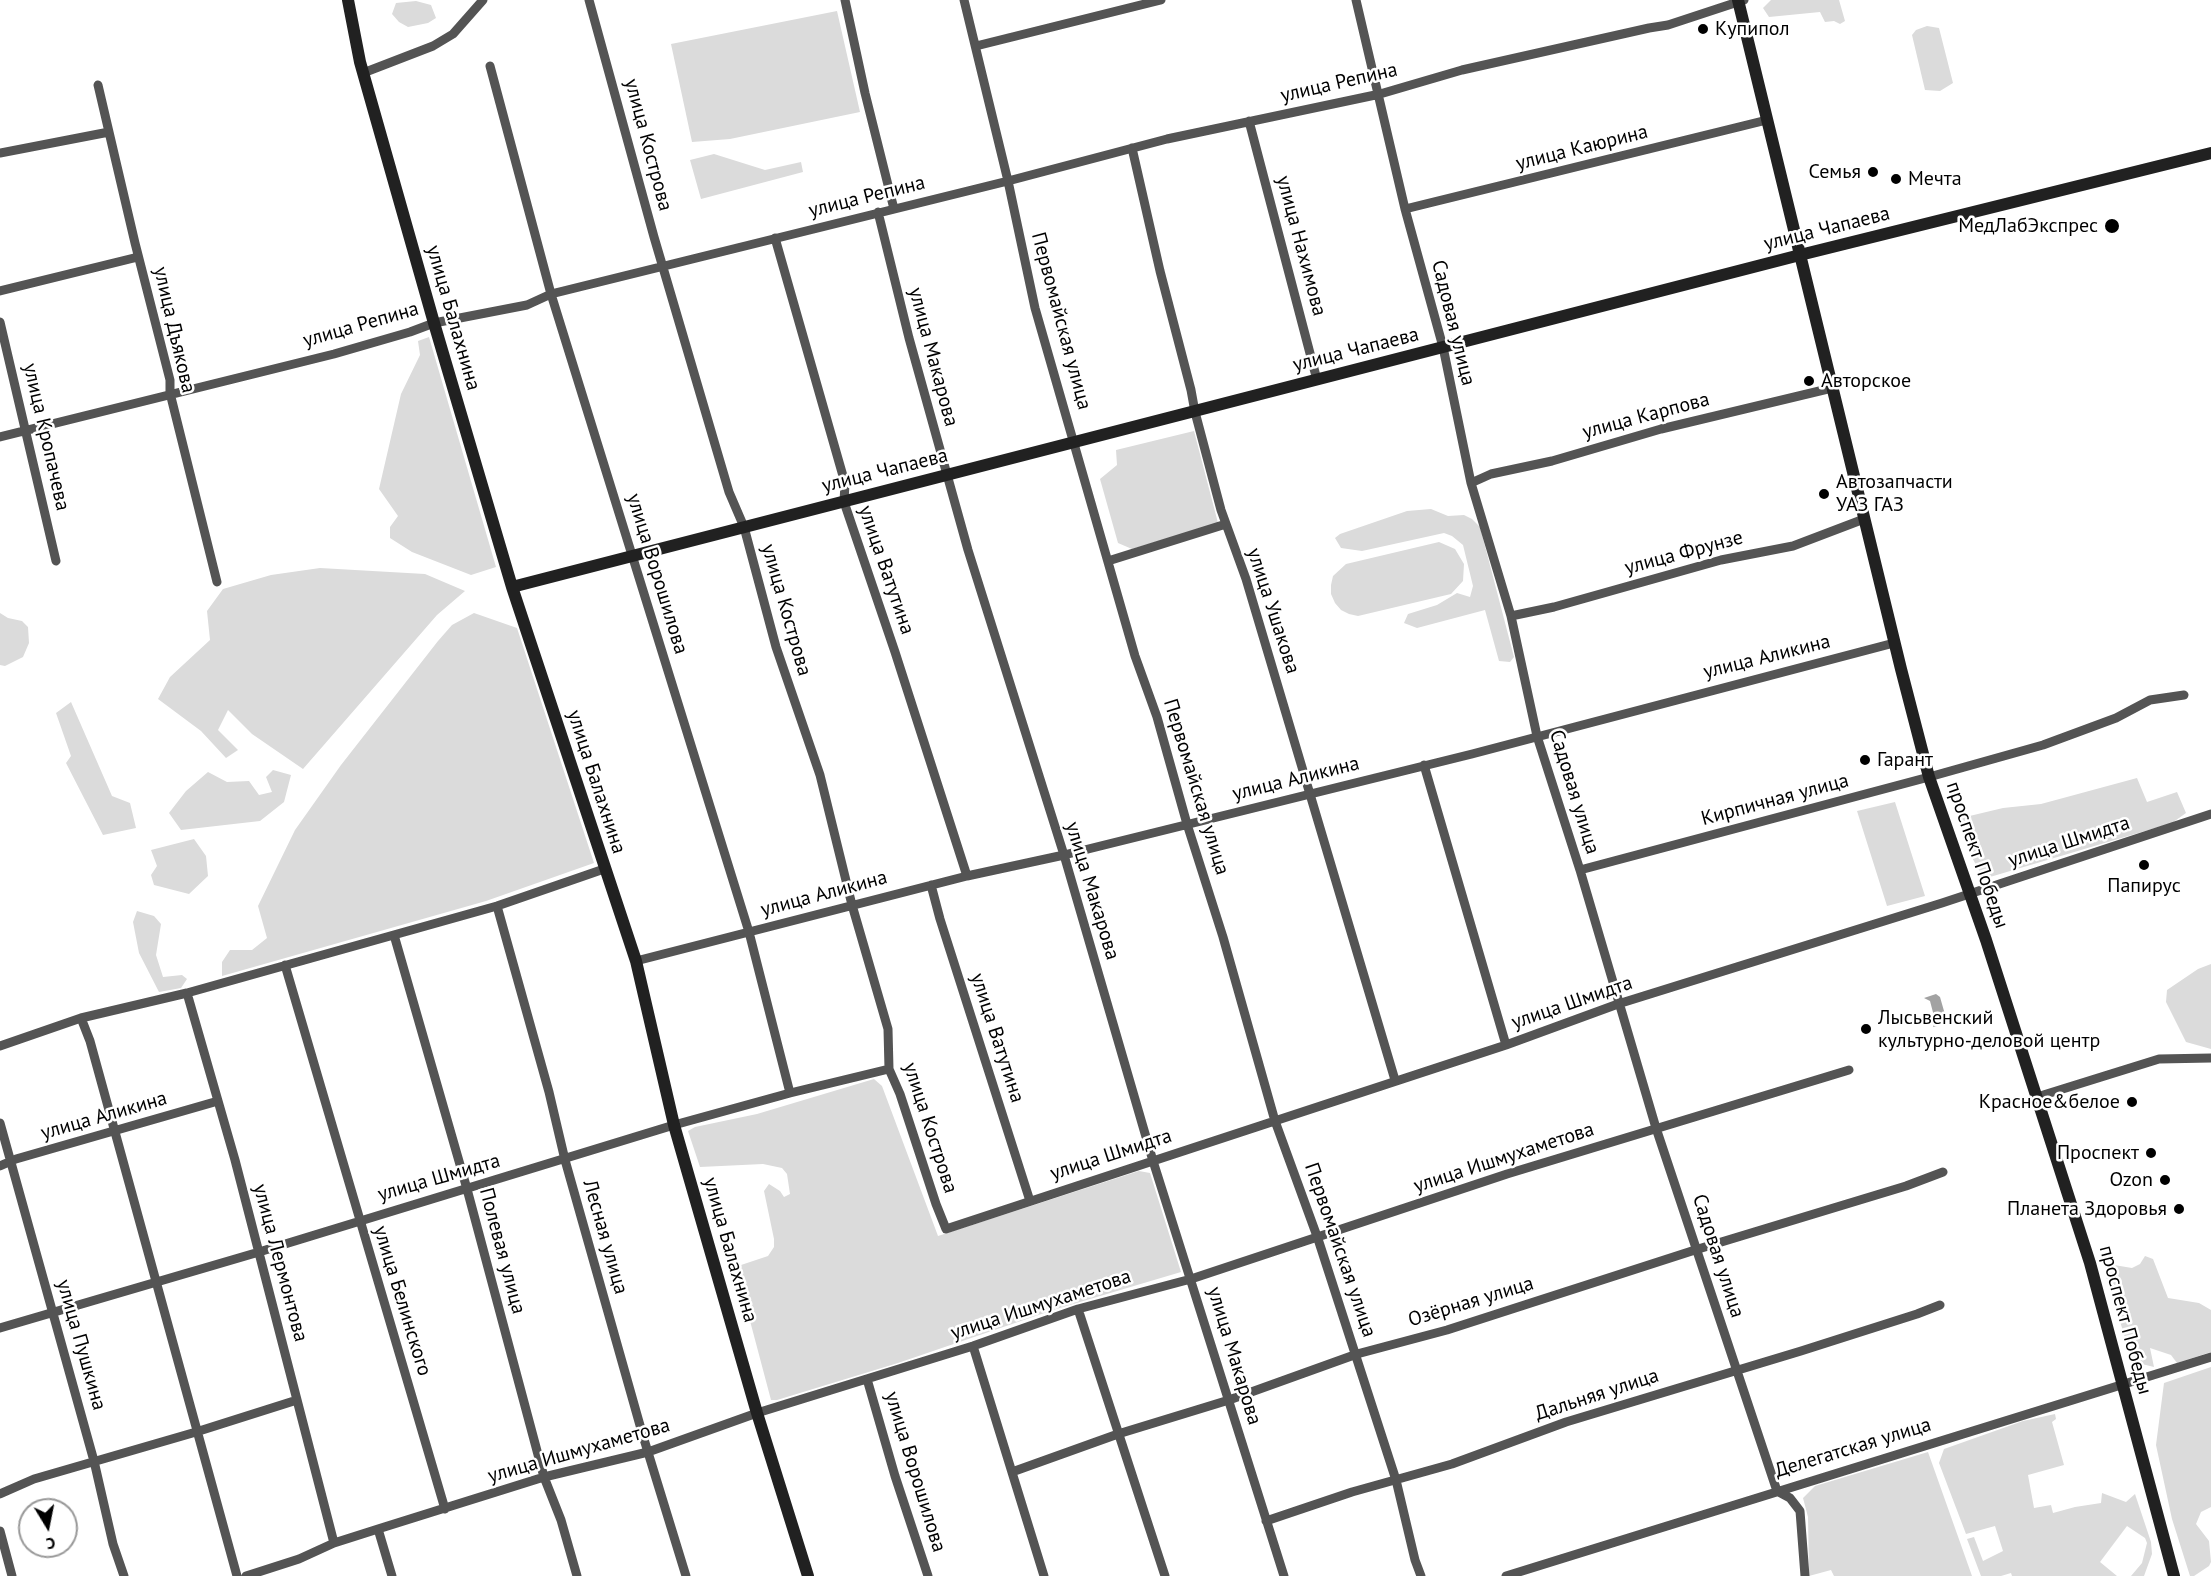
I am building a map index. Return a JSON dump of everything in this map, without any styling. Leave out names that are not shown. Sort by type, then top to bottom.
[{"type":"street","name":"улица Балахнина","points":[[348,0],[363,73],[434,322],[512,587],[636,961],[674,1125],[757,1413],[808,1576]]},
{"type":"street","points":[[363,73],[433,46],[453,34],[483,0]]},
{"type":"street","name":"улица Кострова","points":[[589,0],[651,227],[729,492],[744,528],[776,647],[820,775],[852,905],[888,1029],[889,1069],[900,1094],[946,1228]]},
{"type":"street","points":[[845,0],[894,209]]},
{"type":"street","name":"Первомайская улица","points":[[964,0],[1008,181],[1035,308],[1135,656],[1157,717],[1275,1121],[1357,1354],[1396,1480],[1420,1576]]},
{"type":"street","points":[[976,46],[1161,0]]},
{"type":"street","name":"Садовая улица","points":[[1356,0],[1380,94],[1405,209],[1443,347],[1471,483],[1511,616],[1537,736],[1580,870],[1656,1128],[1777,1491]]},
{"type":"street","name":"улица Репина","points":[[0,437],[334,354],[410,332],[434,322],[527,305],[551,294],[1132,148],[1380,94],[1462,70],[1668,25],[1740,0]]},
{"type":"street","name":"проспект Победы","points":[[1740,0],[1894,643],[1929,777],[1990,951],[2090,1263],[2174,1576]]},
{"type":"street","name":"улица Ворошилова","points":[[490,66],[551,294],[749,932],[790,1093]]},
{"type":"street","name":"улица Дъякова","points":[[98,85],[217,582]]},
{"type":"street","name":"улица Каюрина","points":[[1405,209],[1767,120]]},
{"type":"street","name":"улица Нахимова","points":[[1250,122],[1317,380]]},
{"type":"street","points":[[0,153],[109,132]]},
{"type":"street","name":"улица Ушакова","points":[[1132,148],[1160,271],[1226,524],[1246,579],[1395,1080]]},
{"type":"street","name":"улица Чапаева","points":[[512,587],[1800,255],[2211,153]]},
{"type":"street","name":"улица Макарова","points":[[878,212],[946,476],[1022,728],[1064,855],[1154,1161],[1284,1576]]},
{"type":"street","name":"улица Ватутина","points":[[775,238],[845,483],[844,502],[968,876]]},
{"type":"street","points":[[0,291],[138,257]]},
{"type":"street","name":"улица Кропачева","points":[[0,322],[56,561]]},
{"type":"street","name":"улица Карпова","points":[[1471,483],[1491,474],[1552,461],[1660,429],[1832,388]]},
{"type":"street","name":"улица Фрунзе","points":[[1511,616],[1554,607],[1721,560],[1793,546],[1864,519]]},
{"type":"street","points":[[1108,561],[1226,524]]},
{"type":"street","name":"улица Аликина","points":[[636,961],[931,885],[1311,794],[1894,643]]},
{"type":"street","name":"Кирпичная улица","points":[[1580,870],[2043,745],[2116,718],[2150,700],[2184,695]]},
{"type":"street","points":[[1425,765],[1506,1045]]},
{"type":"street","name":"улица Шмидта","points":[[946,1228],[1506,1045],[1618,1004],[1969,894],[2211,814]]},
{"type":"street","points":[[0,1046],[81,1018],[187,993],[497,906],[604,869]]},
{"type":"street","name":"улица Ватутина","points":[[931,885],[1030,1201]]},
{"type":"street","name":"Лесная улица","points":[[497,906],[549,1092],[565,1160],[648,1452],[686,1576]]},
{"type":"street","name":"Полевая улица","points":[[394,935],[467,1189],[544,1477],[561,1520],[577,1576]]},
{"type":"street","name":"улица Белинского","points":[[285,965],[445,1509]]},
{"type":"street","name":"улица Лермонтова","points":[[187,993],[259,1252],[334,1543]]},
{"type":"street","points":[[81,1018],[90,1041],[237,1576]]},
{"type":"street","points":[[2037,1097],[2159,1059],[2211,1058]]},
{"type":"street","name":"улица Шмидта","points":[[0,1328],[565,1160],[674,1125],[889,1069]]},
{"type":"street","name":"улица Ишмухаметова","points":[[246,1576],[378,1529],[544,1477],[648,1452],[757,1413],[973,1346],[1078,1309],[1191,1279],[1318,1239],[1507,1174],[1849,1070]]},
{"type":"street","name":"улица Аликина","points":[[0,1166],[16,1159],[218,1101]]},
{"type":"street","name":"улица Пушкина","points":[[0,1123],[94,1461],[113,1544],[124,1576]]},
{"type":"street","name":"Озёрная улица","points":[[1012,1472],[1118,1434],[1229,1400],[1357,1354],[1447,1330],[1695,1250],[1906,1186],[1943,1172]]},
{"type":"street","name":"Дальняя улица","points":[[1266,1521],[1352,1492],[1452,1464],[1566,1422],[1737,1371],[1940,1305]]},
{"type":"street","points":[[1078,1309],[1165,1576]]},
{"type":"street","points":[[973,1346],[1044,1576]]},
{"type":"street","name":"Делегатская улица","points":[[1506,1576],[1986,1425],[2123,1386],[2211,1357]]},
{"type":"street","name":"улица Ворошилова","points":[[867,1379],[895,1476],[928,1576]]},
{"type":"street","points":[[0,1494],[34,1479],[297,1400]]},
{"type":"street","points":[[1777,1491],[1790,1498],[1800,1511],[1804,1576]]},
{"type":"street","points":[[378,1529],[392,1576]]},
{"type":"street","points":[[0,1531],[12,1576]]},
{"type":"shaded area","points":[[1771,0],[1839,0],[1845,21],[1840,24],[1834,21],[1825,22],[1820,12],[1769,17],[1763,8]]},
{"type":"shaded area","points":[[416,1],[431,5],[436,18],[428,23],[408,27],[392,14],[396,3]]},
{"type":"shaded area","points":[[837,11],[860,112],[730,139],[692,142],[671,44]]},
{"type":"shaded area","points":[[1927,26],[1939,28],[1953,83],[1940,91],[1925,90],[1912,35],[1916,30]]},
{"type":"shaded area","points":[[714,154],[765,170],[801,162],[803,172],[701,199],[690,160]]},
{"type":"shaded area","points":[[429,337],[496,567],[471,575],[412,552],[390,538],[390,527],[398,516],[379,489],[401,394],[420,355],[418,341]]},
{"type":"shaded area","points":[[1194,431],[1218,523],[1132,549],[1118,543],[1100,479],[1117,465],[1116,450]]},
{"type":"shaded area","points":[[1431,509],[1448,516],[1464,515],[1480,527],[1514,657],[1510,662],[1499,661],[1485,610],[1417,628],[1404,623],[1408,614],[1437,605],[1457,593],[1470,597],[1473,586],[1463,545],[1452,536],[1444,533],[1362,551],[1341,548],[1335,538],[1340,534],[1407,511]]},
{"type":"shaded area","points":[[1439,542],[1455,549],[1464,564],[1463,581],[1451,594],[1358,616],[1341,610],[1335,603],[1331,594],[1333,576],[1346,564]]},
{"type":"shaded area","points":[[320,568],[425,574],[465,591],[437,615],[303,769],[252,734],[228,710],[218,730],[238,750],[226,758],[201,731],[158,699],[170,677],[210,640],[207,611],[223,589],[271,575]]},
{"type":"shaded area","points":[[0,613],[8,618],[22,621],[28,627],[29,643],[23,657],[5,666],[0,665]]},
{"type":"shaded area","points":[[474,613],[517,628],[594,863],[486,901],[222,976],[222,962],[230,950],[252,950],[267,938],[258,906],[295,830],[341,765],[438,641],[452,625]]},
{"type":"shaded area","points":[[71,702],[112,796],[130,803],[136,828],[103,835],[66,763],[71,756],[56,713]]},
{"type":"shaded area","points":[[273,770],[291,775],[284,802],[260,821],[181,830],[169,813],[186,791],[208,772],[227,782],[249,781],[259,795],[272,792],[266,777]]},
{"type":"shaded area","points":[[2137,778],[2147,802],[2177,792],[2186,813],[2172,823],[1990,877],[1980,872],[1969,852],[1957,819],[2003,808],[2041,804]]},
{"type":"shaded area","points":[[1895,802],[1925,896],[1887,906],[1857,811]]},
{"type":"shaded area","points":[[194,839],[206,856],[208,876],[189,894],[154,885],[151,875],[157,866],[151,850]]},
{"type":"shaded area","points":[[137,911],[154,916],[161,924],[156,955],[163,977],[182,975],[187,979],[181,988],[159,992],[139,953],[133,922]]},
{"type":"shaded area","points":[[2211,964],[2211,1049],[2186,1042],[2166,1002],[2167,990],[2198,969]]},
{"type":"shaded area","points":[[1936,994],[1940,997],[1946,1018],[1945,1024],[1933,1027],[1935,1020],[1930,1001],[1924,998]]},
{"type":"shaded area","points":[[874,1079],[882,1086],[938,1236],[1139,1171],[1150,1173],[1181,1272],[1053,1310],[898,1363],[771,1400],[736,1268],[768,1256],[774,1247],[764,1191],[769,1184],[780,1191],[784,1197],[790,1194],[787,1174],[782,1168],[763,1164],[700,1167],[688,1131],[695,1127],[757,1114]]},
{"type":"shaded area","points":[[2145,1256],[2153,1259],[2168,1298],[2199,1303],[2211,1310],[2211,1352],[2177,1363],[2171,1355],[2150,1348],[2154,1367],[2142,1364],[2131,1357],[2105,1273],[2114,1265],[2132,1268],[2140,1264]]},
{"type":"shaded area","points":[[2211,1367],[2211,1507],[2201,1512],[2196,1524],[2209,1541],[2211,1562],[2209,1566],[2194,1576],[2190,1576],[2172,1519],[2156,1445],[2164,1383]]},
{"type":"shaded area","points":[[2055,1414],[2056,1419],[2052,1422],[2064,1465],[2028,1475],[2034,1508],[2051,1505],[2053,1513],[2101,1503],[2102,1493],[2126,1502],[2135,1494],[2151,1542],[2152,1554],[2144,1576],[2131,1576],[2142,1563],[2147,1543],[2145,1538],[2127,1526],[2100,1562],[2117,1576],[2012,1576],[2011,1573],[2001,1576],[1981,1576],[1967,1539],[1974,1537],[1983,1561],[2003,1551],[1995,1526],[1966,1534],[1939,1463],[1944,1449],[2023,1421]]},
{"type":"shaded area","points":[[1928,1452],[1972,1576],[1834,1576],[1831,1570],[1809,1576],[1808,1517],[1803,1498],[1815,1486]]},
{"type":"place","name":"Купипол","points":[[1703,29]]},
{"type":"place","name":"Семья","points":[[1873,172]]},
{"type":"place","name":"Мечта","points":[[1896,179]]},
{"type":"place","name":"МедЛабЭкспрес","points":[[2112,226]]},
{"type":"place","name":"Авторское","points":[[1809,381]]},
{"type":"place","name":"Автозапчасти УАЗ ГАЗ","points":[[1824,494]]},
{"type":"place","name":"Гарант","points":[[1865,760]]},
{"type":"place","name":"Папирус","points":[[2144,865]]},
{"type":"place","name":"Лысьвенский культурно-деловой центр","points":[[1866,1029]]},
{"type":"place","name":"Красное&белое","points":[[2132,1102]]},
{"type":"place","name":"Проспект","points":[[2151,1153]]},
{"type":"place","name":"Ozon","points":[[2165,1180]]},
{"type":"place","name":"Планета Здоровья","points":[[2179,1209]]}]
